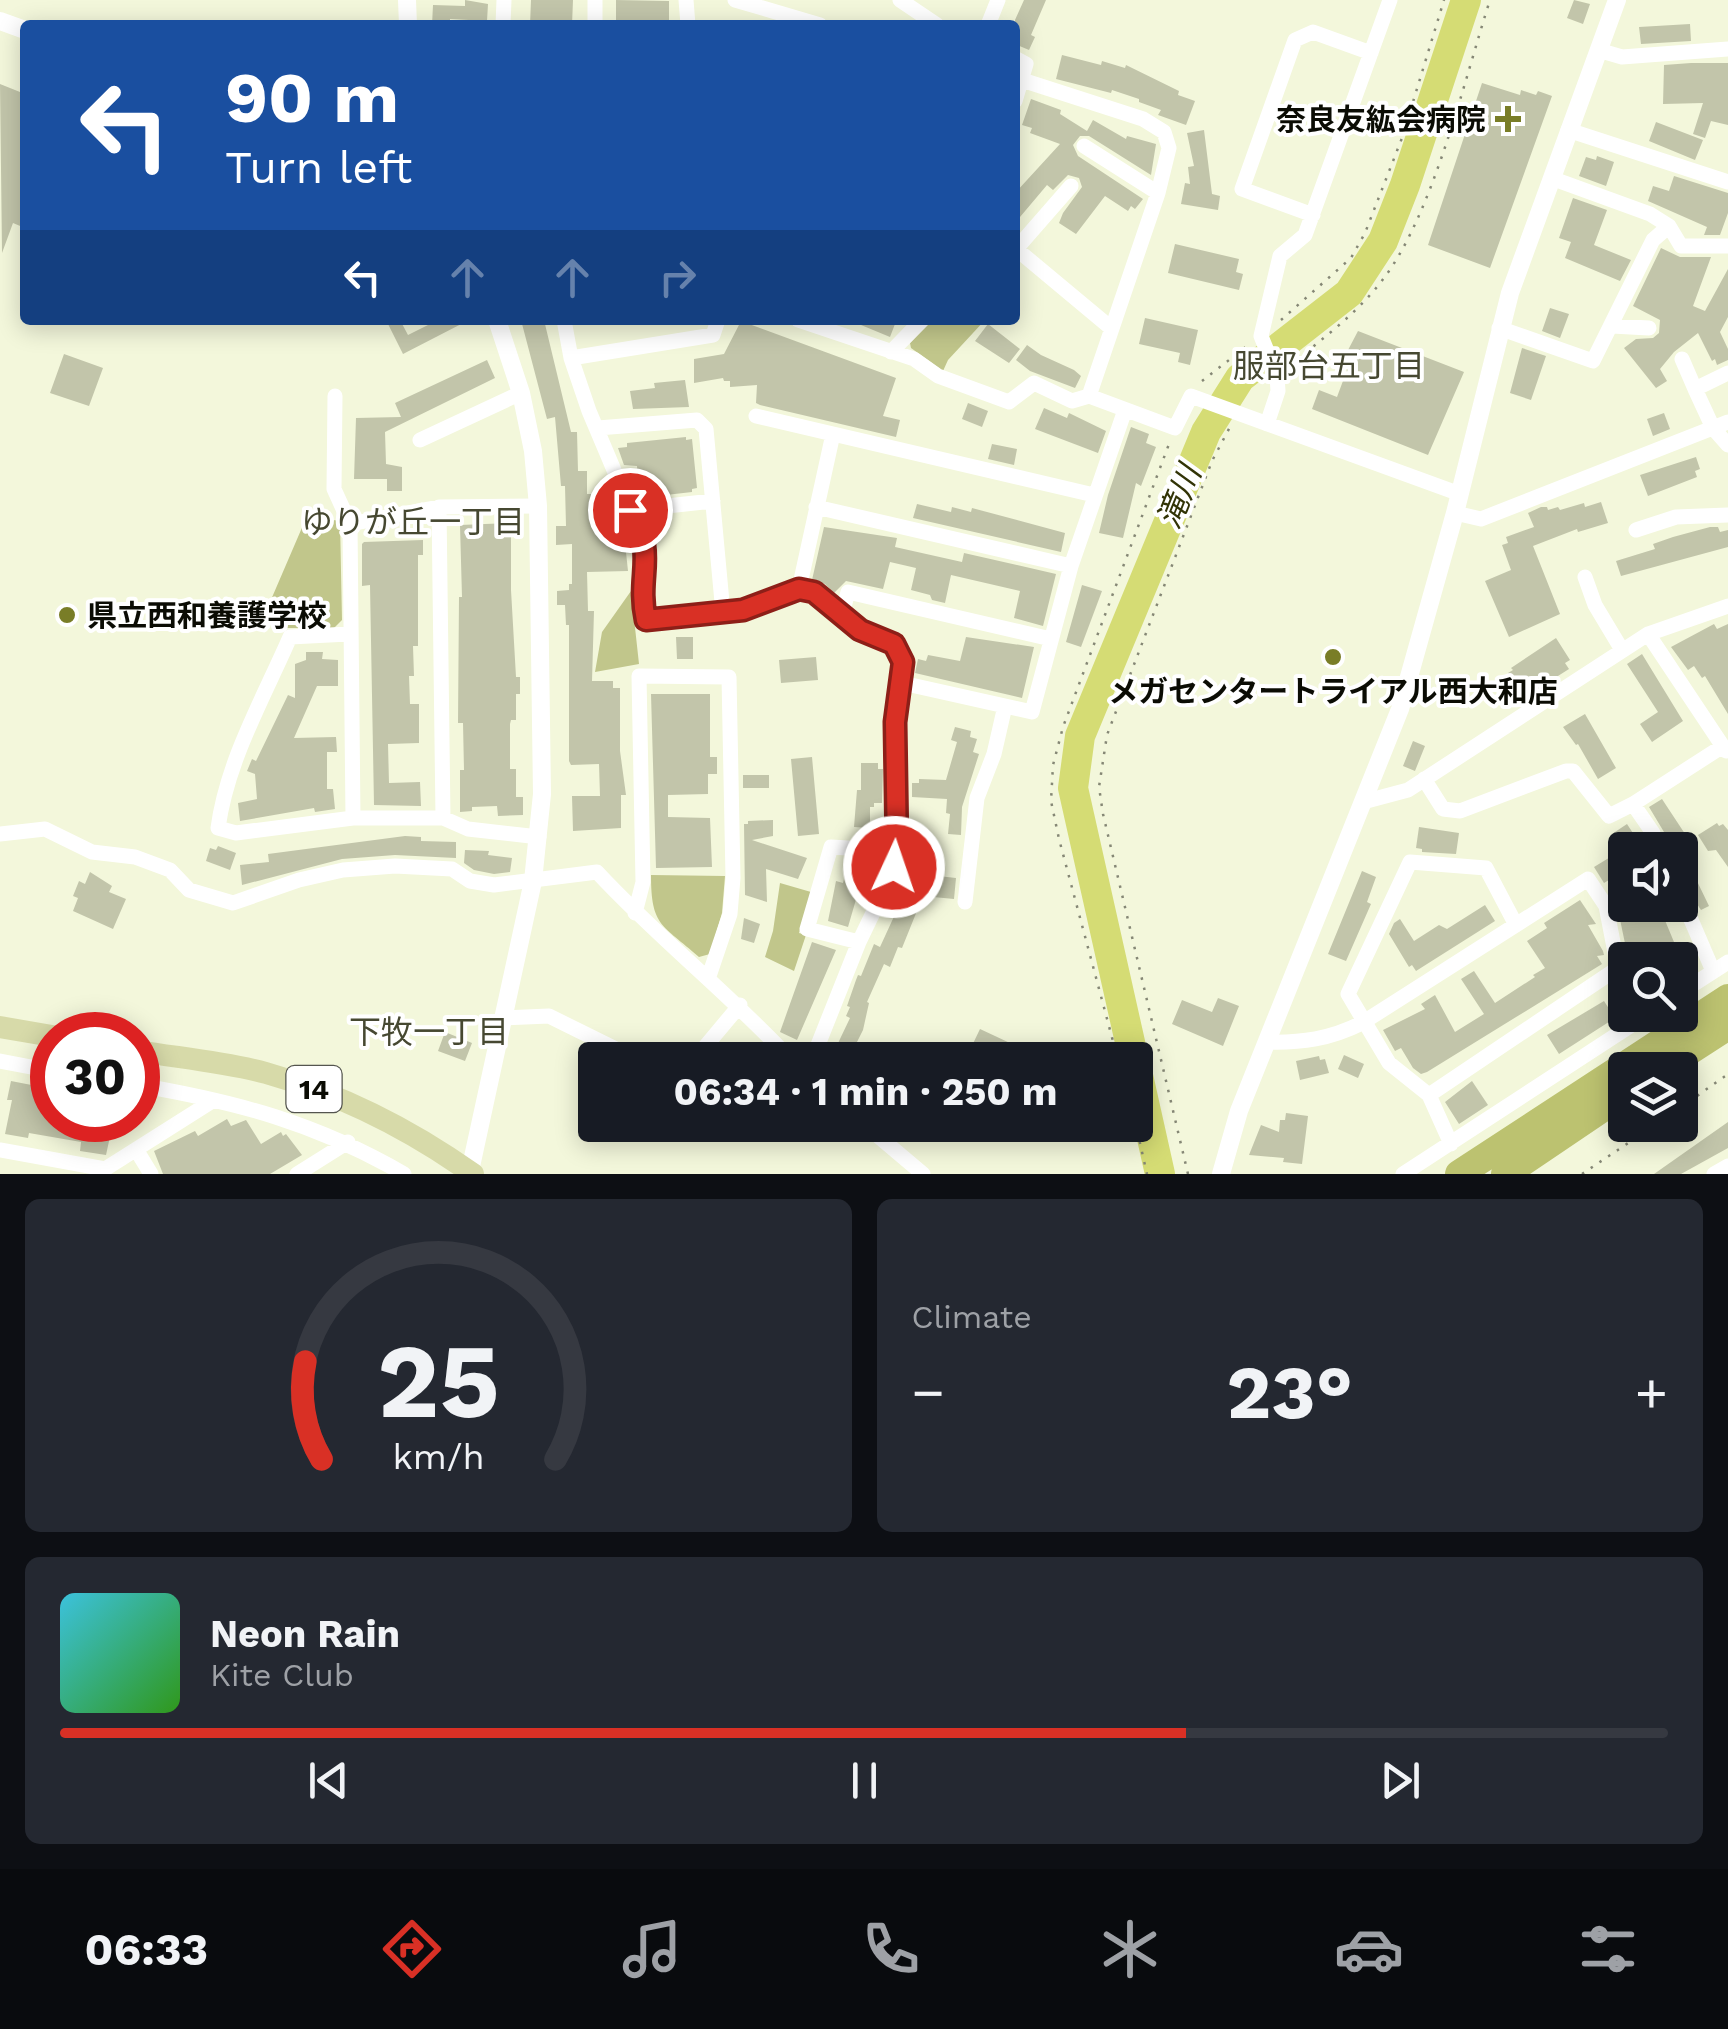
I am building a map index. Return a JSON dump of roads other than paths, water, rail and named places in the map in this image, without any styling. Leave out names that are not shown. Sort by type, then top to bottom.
[{"type":"highway","points":[[1459,1174],[1728,998]]},
{"type":"highway","points":[[1688,1052],[1728,1026]]},
{"type":"highway","points":[[1505,1174],[1608,1104]]},
{"type":"main road","points":[[0,1027],[30,1032]]},
{"type":"main road","name":"14","points":[[160,1054],[264,1072],[336,1097],[396,1126],[472,1173]]},
{"type":"street","points":[[736,0],[803,20]]},
{"type":"street","points":[[900,0],[927,20]]},
{"type":"street","points":[[1267,424],[1276,403],[1277,376],[1261,336],[1280,256],[1306,235],[1390,0]]},
{"type":"street","points":[[1221,1174],[1266,1042],[1400,709],[1460,494],[1499,328],[1617,0]]},
{"type":"street","points":[[1312,215],[1242,189],[1294,40],[1314,32],[1371,53]]},
{"type":"street","points":[[1598,50],[1622,57],[1728,48]]},
{"type":"street","points":[[1020,61],[1026,64],[1020,86]]},
{"type":"street","points":[[1022,80],[1143,119],[1164,132],[1169,148],[1158,192],[1089,396]]},
{"type":"street","points":[[1568,130],[1728,182]]},
{"type":"street","points":[[1084,146],[1158,192]]},
{"type":"street","points":[[1551,178],[1650,214],[1669,226],[1681,246],[1728,246]]},
{"type":"street","points":[[1020,244],[1072,186]]},
{"type":"street","points":[[1499,328],[1593,361],[1653,240],[1669,226]]},
{"type":"street","points":[[1020,251],[1111,328]]},
{"type":"street","points":[[472,1173],[533,881],[542,794],[538,506],[533,451],[522,393],[499,325]]},
{"type":"street","points":[[565,325],[571,358],[644,541],[647,566],[640,593],[646,620],[743,610],[799,589],[814,592],[860,630],[894,644],[903,662],[895,722],[894,867],[819,1042]]},
{"type":"street","points":[[571,358],[713,335],[716,325]]},
{"type":"street","points":[[813,325],[914,359],[938,376],[1009,402],[1034,382],[1072,401],[1089,396],[1175,428],[1191,396],[1460,494]]},
{"type":"street","points":[[891,352],[917,325]]},
{"type":"street","points":[[1612,326],[1648,328]]},
{"type":"street","points":[[1682,359],[1728,445]]},
{"type":"street","points":[[1696,389],[1728,373]]},
{"type":"street","points":[[420,440],[522,393]]},
{"type":"street","points":[[335,396],[334,488],[350,524],[353,818]]},
{"type":"street","points":[[902,684],[1032,712],[1071,566],[1126,410]]},
{"type":"street","points":[[756,416],[1094,495]]},
{"type":"street","points":[[598,428],[697,420],[706,428],[722,613]]},
{"type":"street","points":[[1455,513],[1481,519],[1720,425]]},
{"type":"street","points":[[799,589],[833,434]]},
{"type":"street","points":[[630,510],[712,501]]},
{"type":"street","points":[[350,524],[439,507],[538,506]]},
{"type":"street","points":[[439,507],[443,818]]},
{"type":"street","points":[[816,507],[1071,566]]},
{"type":"street","points":[[1636,530],[1676,518],[1728,515]]},
{"type":"street","points":[[1585,578],[1622,650]]},
{"type":"street","points":[[842,614],[848,592],[1051,640]]},
{"type":"street","points":[[1363,802],[1408,790],[1648,634],[1728,606]]},
{"type":"street","points":[[349,634],[290,638],[233,764],[218,828],[236,833],[353,818],[443,818],[468,829],[539,837]]},
{"type":"street","points":[[1424,779],[1442,809],[1460,811],[1566,770],[1573,771],[1609,816],[1725,750],[1648,634]]},
{"type":"street","points":[[635,913],[643,882],[639,676],[729,677],[731,896],[726,926],[708,979]]},
{"type":"street","points":[[965,902],[977,798],[994,754],[1005,706]]},
{"type":"street","points":[[1633,804],[1653,832]]},
{"type":"street","points":[[0,834],[45,829],[92,852],[135,857],[170,870],[189,890],[233,903],[343,870],[424,866],[452,869],[470,881],[494,886],[597,872],[635,913],[740,1004],[775,1042]]},
{"type":"street","points":[[859,942],[807,929],[832,847],[897,850]]},
{"type":"street","points":[[1451,1144],[1429,1094],[1389,1063],[1348,994],[1410,862],[1486,868],[1516,925]]},
{"type":"street","points":[[1266,1042],[1326,1039],[1362,1023],[1588,880],[1606,906],[1618,968],[1429,1094]]},
{"type":"street","points":[[1692,922],[1713,971]]},
{"type":"street","points":[[1698,981],[1728,962]]},
{"type":"street","points":[[709,1042],[740,1004]]},
{"type":"street","points":[[503,1018],[549,1016],[602,1042]]},
{"type":"street","points":[[1403,1174],[1621,1032]]},
{"type":"street","points":[[0,1062],[30,1067]]},
{"type":"street","points":[[160,1089],[287,1119],[348,1142],[404,1174]]},
{"type":"street","points":[[0,1150],[101,1172],[214,1100]]},
{"type":"street","points":[[297,1174],[348,1142]]},
{"type":"street","points":[[885,1142],[923,1174]]},
{"type":"street","points":[[136,1151],[151,1174]]},
{"type":"street","points":[[1714,1174],[1728,1166]]},
{"type":"waterway","name":"滝川","points":[[1130,1042],[1073,788],[1080,736],[1206,432],[1240,378],[1349,293],[1383,241],[1466,0]]},
{"type":"waterway","name":"滝川","points":[[1153,1142],[1160,1174]]},
{"type":"place","name":"奈良友紘会病院","points":[[1508,119]]},
{"type":"place","name":"県立西和養護学校","points":[[67,615]]},
{"type":"place","name":"メガセンタートライアル西大和店","points":[[1333,657]]},
{"type":"district","name":"服部台五丁目","points":[[1329,366]]},
{"type":"district","name":"ゆりが丘一丁目","points":[[413,522]]},
{"type":"district","name":"下牧一丁目","points":[[429,1032]]}]
